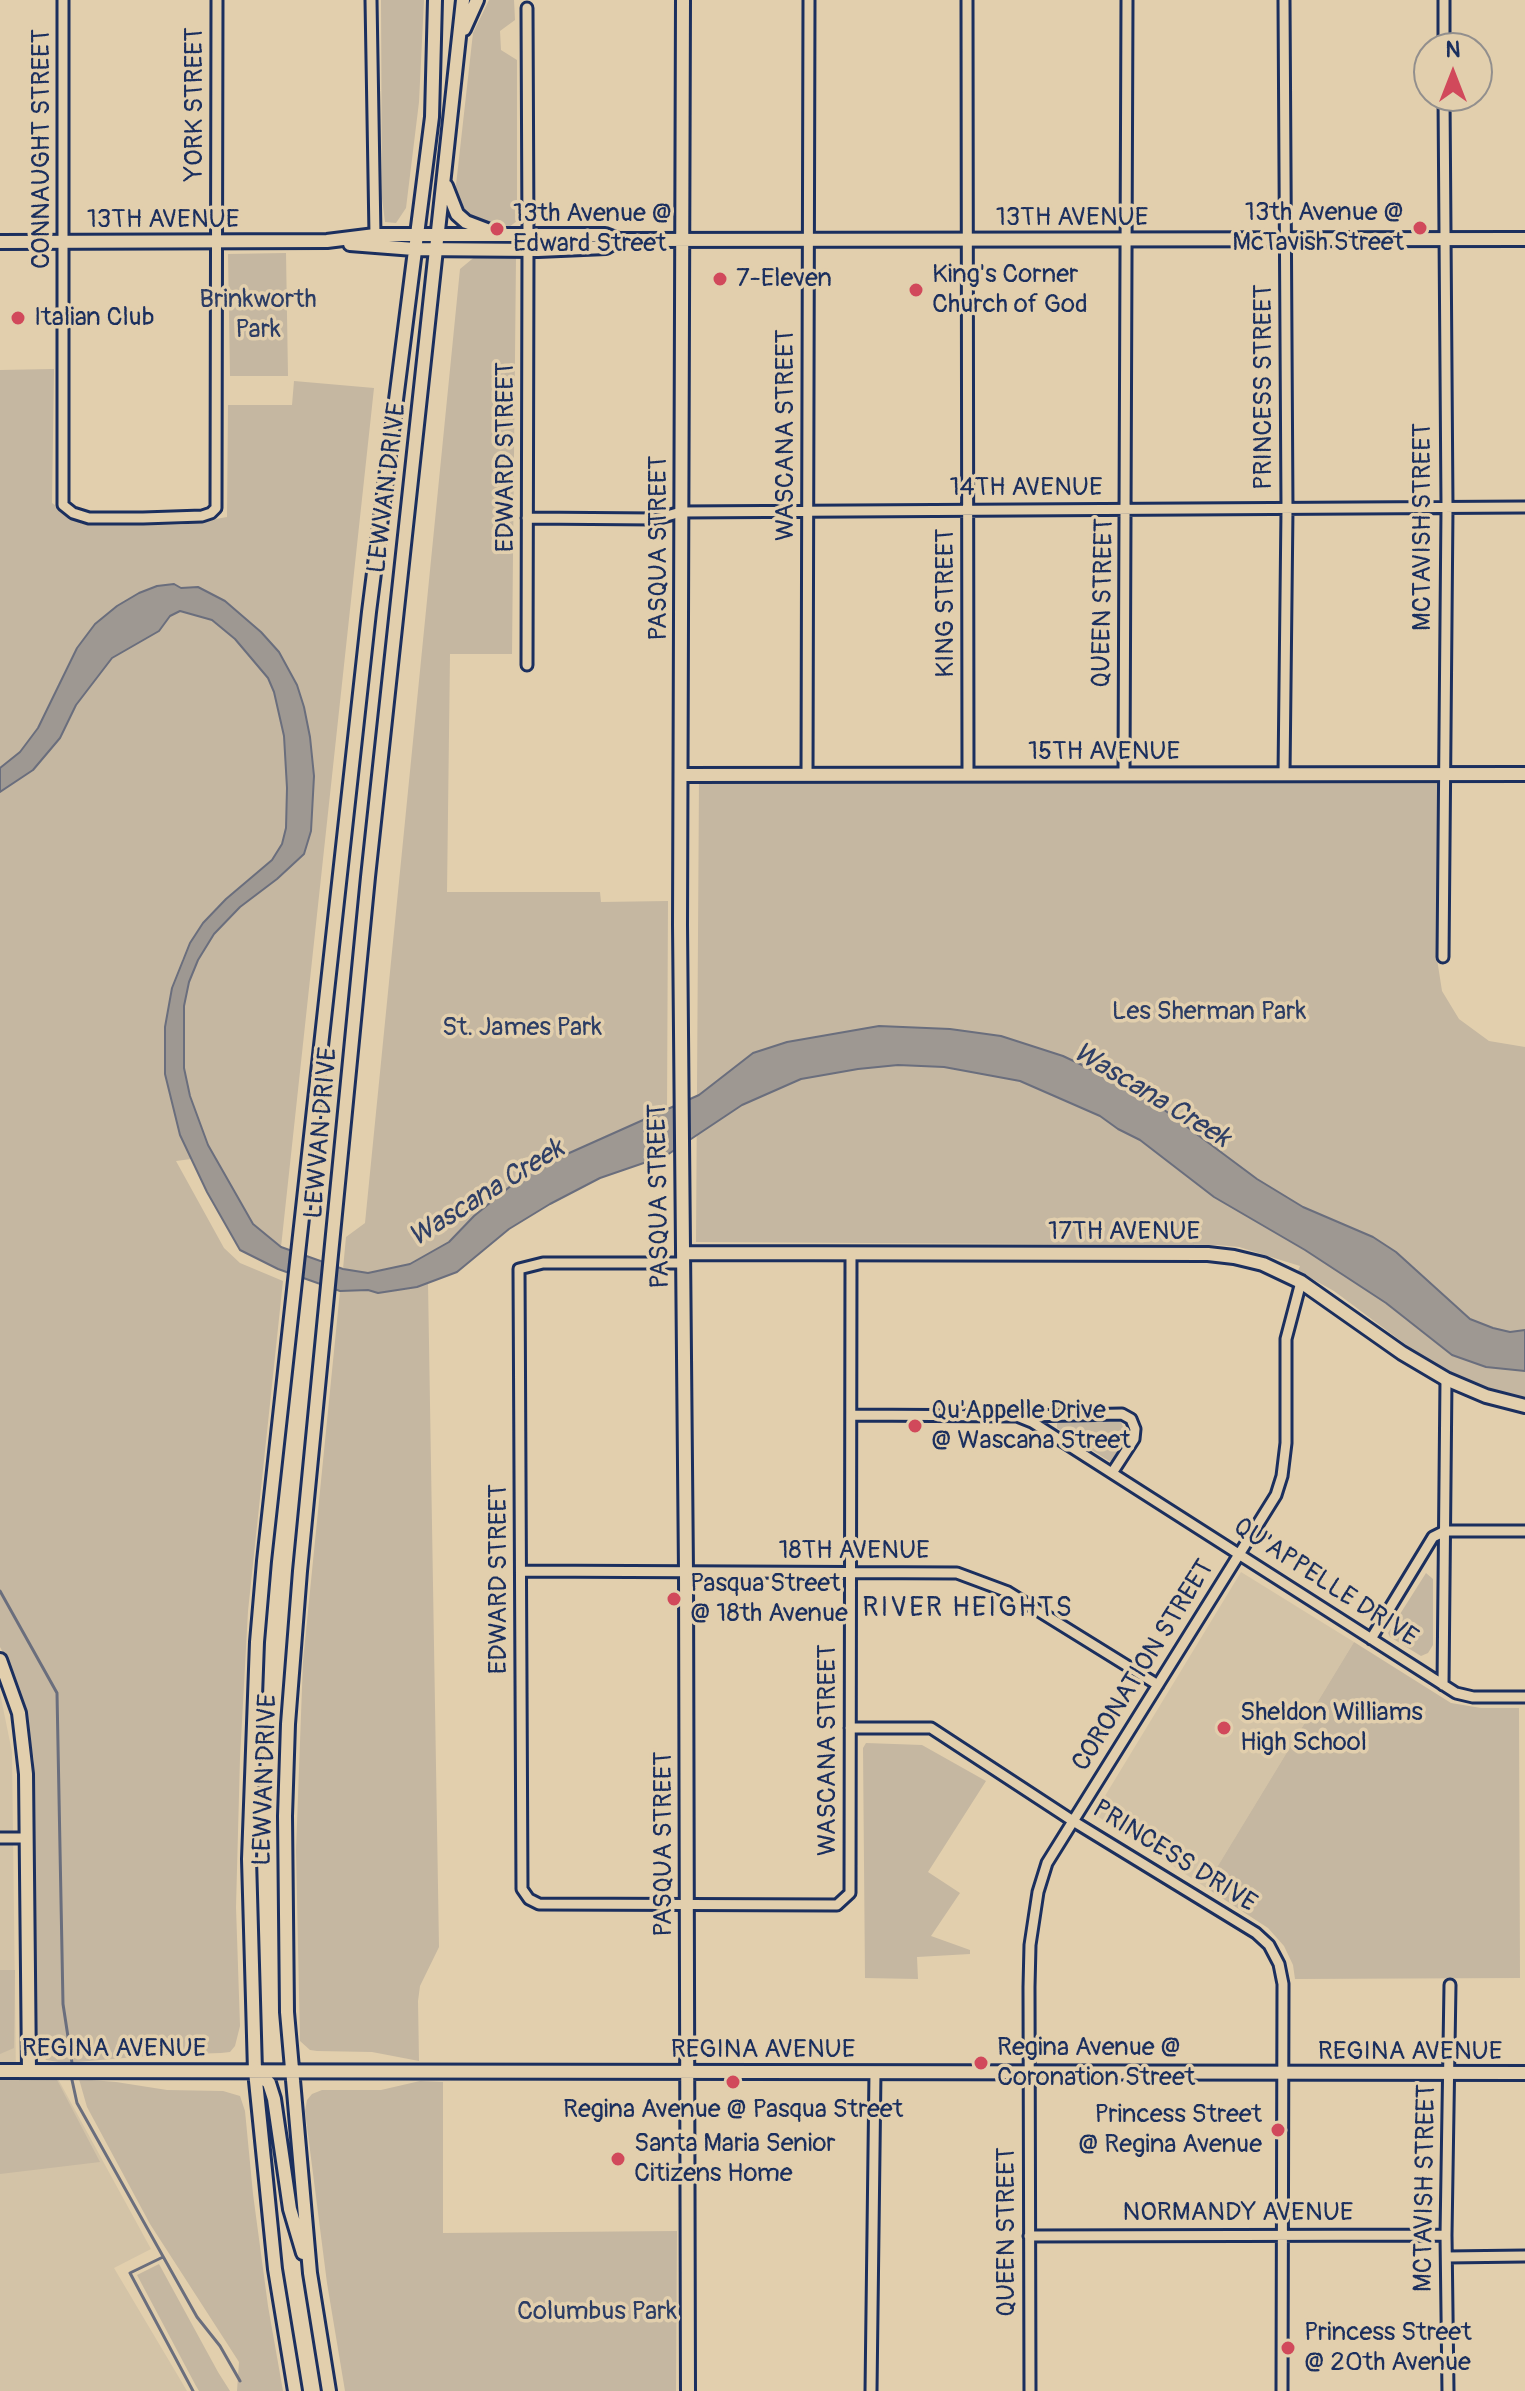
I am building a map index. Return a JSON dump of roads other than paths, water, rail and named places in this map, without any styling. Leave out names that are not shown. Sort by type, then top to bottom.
[{"type":"street","name":"CONNAUGHT STREET","points":[[62,491],[63,0]]},
{"type":"street","name":"YORK STREET","points":[[62,491],[63,505],[73,513],[89,518],[202,516],[216,508],[217,0]]},
{"type":"street","points":[[371,0],[375,235]]},
{"type":"street","name":"LEWVAN DRIVE","points":[[295,2391],[275,2269],[255,2071],[249,1859],[252,1721],[264,1561],[369,612],[432,117],[435,0]]},
{"type":"street","name":"LEWVAN DRIVE","points":[[329,2391],[310,2273],[290,2071],[285,1946],[288,1724],[300,1571],[370,862],[463,0]]},
{"type":"street","points":[[459,39],[477,0]]},
{"type":"street","name":"PASQUA STREET","points":[[683,0],[680,1058],[686,1572],[688,2391]]},
{"type":"street","name":"WASCANA STREET","points":[[807,774],[809,0]]},
{"type":"street","name":"KING STREET","points":[[967,0],[968,774]]},
{"type":"street","name":"QUEEN STREET","points":[[1124,774],[1127,0]]},
{"type":"street","name":"PRINCESS STREET","points":[[1284,0],[1287,509],[1284,774]]},
{"type":"street","points":[[1444,0],[1444,32]]},
{"type":"street","points":[[444,181],[457,214],[466,222],[480,229],[523,235],[527,8]]},
{"type":"street","name":"MCTAVISH STREET","points":[[1443,957],[1447,508],[1444,112]]},
{"type":"street","name":"13TH AVENUE","points":[[327,241],[375,235],[605,235],[618,240],[1525,239]]},
{"type":"street","name":"13TH AVENUE","points":[[0,242],[327,241],[414,249],[528,249],[606,247],[618,240]]},
{"type":"street","name":"EDWARD STREET","points":[[527,665],[528,249]]},
{"type":"street","name":"14TH AVENUE","points":[[527,518],[656,519],[681,512],[1525,507]]},
{"type":"street","name":"15TH AVENUE","points":[[682,775],[1525,774]]},
{"type":"street","name":"WASCANA STREET","points":[[685,1905],[837,1905],[850,1893],[851,1254]]},
{"type":"street","name":"17TH AVENUE","points":[[519,1269],[543,1263],[851,1254],[1208,1254],[1263,1264],[1301,1282],[1402,1353],[1446,1379],[1486,1396],[1525,1406]]},
{"type":"street","name":"EDWARD STREET","points":[[519,1269],[522,1889],[529,1899],[539,1904],[685,1905]]},
{"type":"street","name":"CORONATION STREET","points":[[1029,2073],[1030,1945],[1038,1892],[1047,1863],[1276,1495],[1286,1443],[1286,1339],[1301,1282]]},
{"type":"street","points":[[1443,1685],[1446,1379]]},
{"type":"street","name":"QU'APPELLE DRIVE","points":[[851,1415],[1122,1414],[1131,1419],[1135,1429],[1134,1439],[1112,1473]]},
{"type":"street","name":"QU'APPELLE DRIVE","points":[[1017,1416],[1032,1422],[1456,1693],[1473,1697],[1525,1697]]},
{"type":"street","points":[[1371,1639],[1433,1537],[1445,1531],[1525,1531]]},
{"type":"street","name":"18TH AVENUE","points":[[521,1571],[957,1573],[1008,1592],[1158,1685]]},
{"type":"street","points":[[0,1660],[19,1713],[24,1742],[29,2071]]},
{"type":"street","name":"PRINCESS DRIVE","points":[[850,1728],[931,1728],[1073,1821],[1256,1933],[1269,1945],[1279,1964],[1283,1984],[1282,2075]]},
{"type":"street","points":[[0,1838],[27,1838]]},
{"type":"street","name":"MCTAVISH STREET","points":[[1448,2391],[1446,2235],[1450,1985]]},
{"type":"street","name":"REGINA AVENUE","points":[[0,2071],[1525,2073]]},
{"type":"street","name":"LEWVAN DRIVE","points":[[255,2071],[269,2083],[274,2099],[290,2209],[310,2273]]},
{"type":"street","points":[[871,2391],[875,2072]]},
{"type":"street","name":"QUEEN STREET","points":[[1029,2073],[1030,2391]]},
{"type":"street","points":[[1282,2075],[1282,2391]]},
{"type":"street","name":"NORMANDY AVENUE","points":[[1029,2236],[1446,2235]]},
{"type":"street","points":[[1447,2257],[1525,2256]]},
{"type":"waterway","points":[[0,1591],[57,1693],[63,2004],[72,2063]]},
{"type":"waterway","points":[[72,2080],[77,2103],[197,2317],[220,2346],[240,2381]]},
{"type":"waterway","points":[[163,2257],[130,2273],[193,2391]]},
{"type":"place","name":"13th Avenue @ McTavish Street","points":[[1420,228]]},
{"type":"place","name":"13th Avenue @ Edward Street","points":[[497,229]]},
{"type":"place","name":"7-Eleven","points":[[720,279]]},
{"type":"place","name":"King's Corner Church of God","points":[[916,290]]},
{"type":"place","name":"Italian Club","points":[[18,318]]},
{"type":"place","name":"Qu'Appelle Drive @ Wascana Street","points":[[915,1426]]},
{"type":"place","name":"Pasqua Street @ 18th Avenue","points":[[674,1599]]},
{"type":"place","name":"Sheldon Williams High School","points":[[1224,1728]]},
{"type":"place","name":"Regina Avenue @ Coronation Street","points":[[981,2063]]},
{"type":"place","name":"Regina Avenue @ Pasqua Street","points":[[733,2082]]},
{"type":"place","name":"Princess Street @ Regina Avenue","points":[[1278,2130]]},
{"type":"place","name":"Santa Maria Senior Citizens Home","points":[[618,2159]]},
{"type":"place","name":"Princess Street @ 20th Avenue","points":[[1288,2348]]},
{"type":"district","name":"RIVER HEIGHTS","points":[[968,1609]]},
{"type":"park label","name":"Brinkworth Park","points":[[258,315]]},
{"type":"park label","name":"Les Sherman Park","points":[[1209,1012]]},
{"type":"park label","name":"St. James Park","points":[[522,1028]]},
{"type":"park label","name":"Columbus Park","points":[[597,2312]]},
{"type":"water label","name":"Wascana Creek","points":[[1151,1096]]},
{"type":"water label","name":"Wascana Creek","points":[[487,1194]]}]
